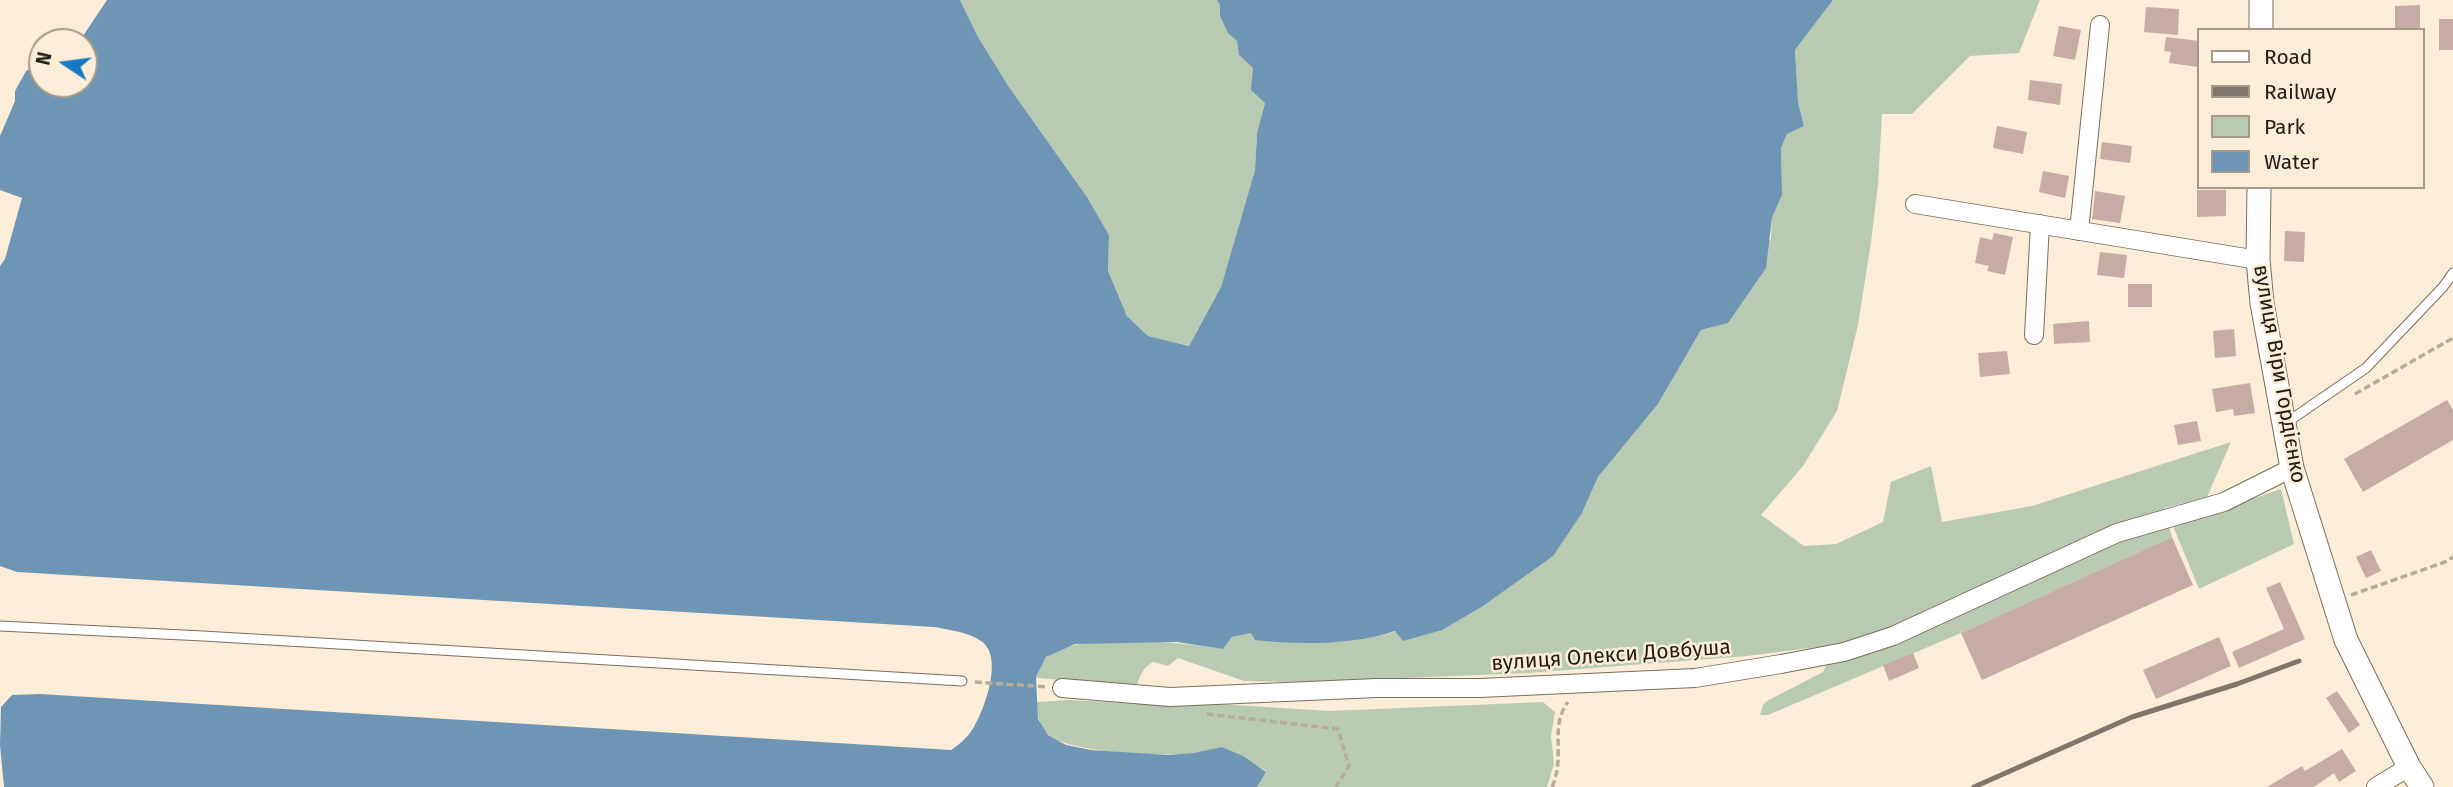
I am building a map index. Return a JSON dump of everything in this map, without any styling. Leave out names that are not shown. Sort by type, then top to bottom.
[{"type":"street","points":[[2261,0],[2261,28]]},
{"type":"street","points":[[2080,231],[2099,25]]},
{"type":"street","name":"вулиця Віри Гордієнко","points":[[2259,189],[2258,260],[2262,303],[2292,468],[2346,640],[2409,767],[2422,787]]},
{"type":"street","points":[[1915,204],[2258,260]]},
{"type":"street","points":[[2034,335],[2040,224]]},
{"type":"street","name":"вулиця Олекси Довбуша","points":[[1062,688],[1170,697],[1695,678],[1844,652],[1893,636],[2117,533],[2224,502],[2292,468]]},
{"type":"street","points":[[2376,787],[2409,767]]},
{"type":"lane","points":[[2284,424],[2366,368],[2453,273]]},
{"type":"lane","points":[[0,626],[962,681]]},
{"type":"path","points":[[2346,399],[2453,338]]},
{"type":"path","points":[[2348,596],[2453,557]]},
{"type":"path","points":[[962,681],[1062,688]]},
{"type":"path","points":[[1552,787],[1559,765],[1558,723],[1561,711],[1586,683]]},
{"type":"path","points":[[1200,714],[1338,729],[1349,766],[1336,787]]},
{"type":"green space","points":[[960,0],[1217,0],[1220,16],[1237,41],[1239,55],[1253,68],[1265,103],[1257,133],[1255,170],[1221,287],[1189,346],[1148,336],[1127,316],[1108,271],[1109,235],[1087,197],[1009,87],[978,37]]},
{"type":"green space","points":[[1833,0],[2040,0],[2019,53],[1970,56],[1912,114],[1882,114],[1871,242],[1858,325],[1837,411],[1803,466],[1761,515],[1804,546],[1836,544],[1883,522],[1891,482],[1931,466],[1942,522],[2032,506],[2231,442],[2207,497],[2164,508],[2172,537],[1961,633],[1768,715],[1760,715],[1767,701],[1823,672],[1827,663],[1824,649],[1818,647],[1747,656],[1529,673],[1307,682],[1244,681],[1178,658],[1168,666],[1153,662],[1150,664],[1142,672],[1137,686],[1036,678],[1046,658],[1059,650],[1079,644],[1131,641],[1223,649],[1232,637],[1251,633],[1383,635],[1483,606],[1503,591],[1582,513],[1598,477],[1658,404],[1701,330],[1728,323],[1771,238],[1772,218],[1782,195],[1781,148],[1787,134],[1804,126],[1798,102],[1795,50]]},
{"type":"green space","points":[[2281,489],[2294,544],[2199,589],[2173,526]]},
{"type":"green space","points":[[1070,700],[1164,705],[1187,702],[1329,711],[1543,702],[1555,712],[1551,736],[1554,764],[1547,787],[1257,787],[1266,771],[1222,747],[1195,753],[1142,754],[1098,750],[1062,742],[1043,729],[1037,702]]},
{"type":"water","points":[[107,0],[960,0],[978,37],[1009,87],[1087,197],[1109,235],[1108,271],[1127,316],[1148,336],[1189,346],[1221,287],[1255,170],[1257,133],[1265,103],[1251,90],[1253,68],[1239,55],[1237,41],[1228,33],[1220,16],[1217,0],[1833,0],[1795,50],[1798,102],[1804,126],[1787,134],[1781,148],[1782,195],[1772,218],[1766,268],[1728,323],[1701,330],[1658,404],[1598,477],[1582,513],[1553,556],[1483,606],[1442,630],[1403,641],[1395,631],[1362,639],[1307,643],[1255,640],[1251,633],[1232,637],[1223,649],[1177,642],[1075,644],[1046,657],[1036,677],[1038,719],[1048,735],[1066,745],[1091,750],[1168,755],[1222,747],[1243,756],[1266,772],[1257,787],[4,787],[0,745],[1,707],[12,695],[40,694],[951,750],[964,740],[974,727],[983,708],[992,670],[988,648],[981,641],[965,633],[934,627],[17,572],[0,566],[0,266],[5,259],[22,198],[0,190],[0,136],[15,101],[15,91],[28,70],[28,98],[98,98],[98,28],[88,28]]},
{"type":"building","points":[[2420,5],[2420,28],[2395,28],[2395,6]]},
{"type":"building","points":[[2146,7],[2179,9],[2178,35],[2144,32]]},
{"type":"building","points":[[2439,19],[2453,19],[2453,50],[2439,50]]},
{"type":"building","points":[[2059,26],[2081,30],[2075,60],[2053,56]]},
{"type":"building","points":[[2166,37],[2198,41],[2197,67],[2169,63],[2171,52],[2164,51]]},
{"type":"building","points":[[2030,80],[2062,84],[2060,105],[2028,100]]},
{"type":"building","points":[[1997,126],[2027,132],[2023,154],[1993,148]]},
{"type":"building","points":[[2102,142],[2132,146],[2130,163],[2100,159]]},
{"type":"building","points":[[2043,171],[2069,176],[2065,198],[2039,192]]},
{"type":"building","points":[[2197,190],[2226,190],[2226,216],[2197,217]]},
{"type":"building","points":[[2095,191],[2125,196],[2120,223],[2092,219]]},
{"type":"building","points":[[2285,231],[2305,232],[2304,262],[2284,261]]},
{"type":"building","points":[[1994,233],[2013,237],[2005,275],[1987,271],[1989,266],[1975,263],[1980,237],[1992,240]]},
{"type":"building","points":[[2100,252],[2127,255],[2124,278],[2097,275]]},
{"type":"building","points":[[2128,284],[2152,284],[2152,307],[2128,307]]},
{"type":"building","points":[[2089,321],[2090,342],[2054,344],[2053,324]]},
{"type":"building","points":[[2234,329],[2236,356],[2215,358],[2213,331]]},
{"type":"building","points":[[2007,351],[2010,374],[1980,377],[1978,353]]},
{"type":"building","points":[[2250,383],[2255,413],[2234,416],[2233,409],[2216,412],[2212,389]]},
{"type":"building","points":[[2447,400],[2453,410],[2453,440],[2363,492],[2344,459]]},
{"type":"building","points":[[2197,421],[2201,441],[2178,445],[2174,425]]},
{"type":"building","points":[[2172,537],[2193,585],[1982,680],[1961,633]]},
{"type":"building","points":[[2371,550],[2381,571],[2366,578],[2356,557]]},
{"type":"building","points":[[2280,582],[2305,639],[2239,668],[2232,652],[2284,629],[2266,588]]},
{"type":"building","points":[[2219,637],[2231,666],[2156,699],[2143,670]]},
{"type":"building","points":[[1913,653],[1919,668],[1889,681],[1883,665]]},
{"type":"building","points":[[2337,691],[2360,725],[2349,733],[2326,698]]},
{"type":"building","points":[[2342,749],[2356,771],[2339,782],[2334,773],[2314,787],[2267,787],[2302,766],[2305,771]]},
{"type":"railway","points":[[1974,787],[2132,717],[2299,661]]}]
